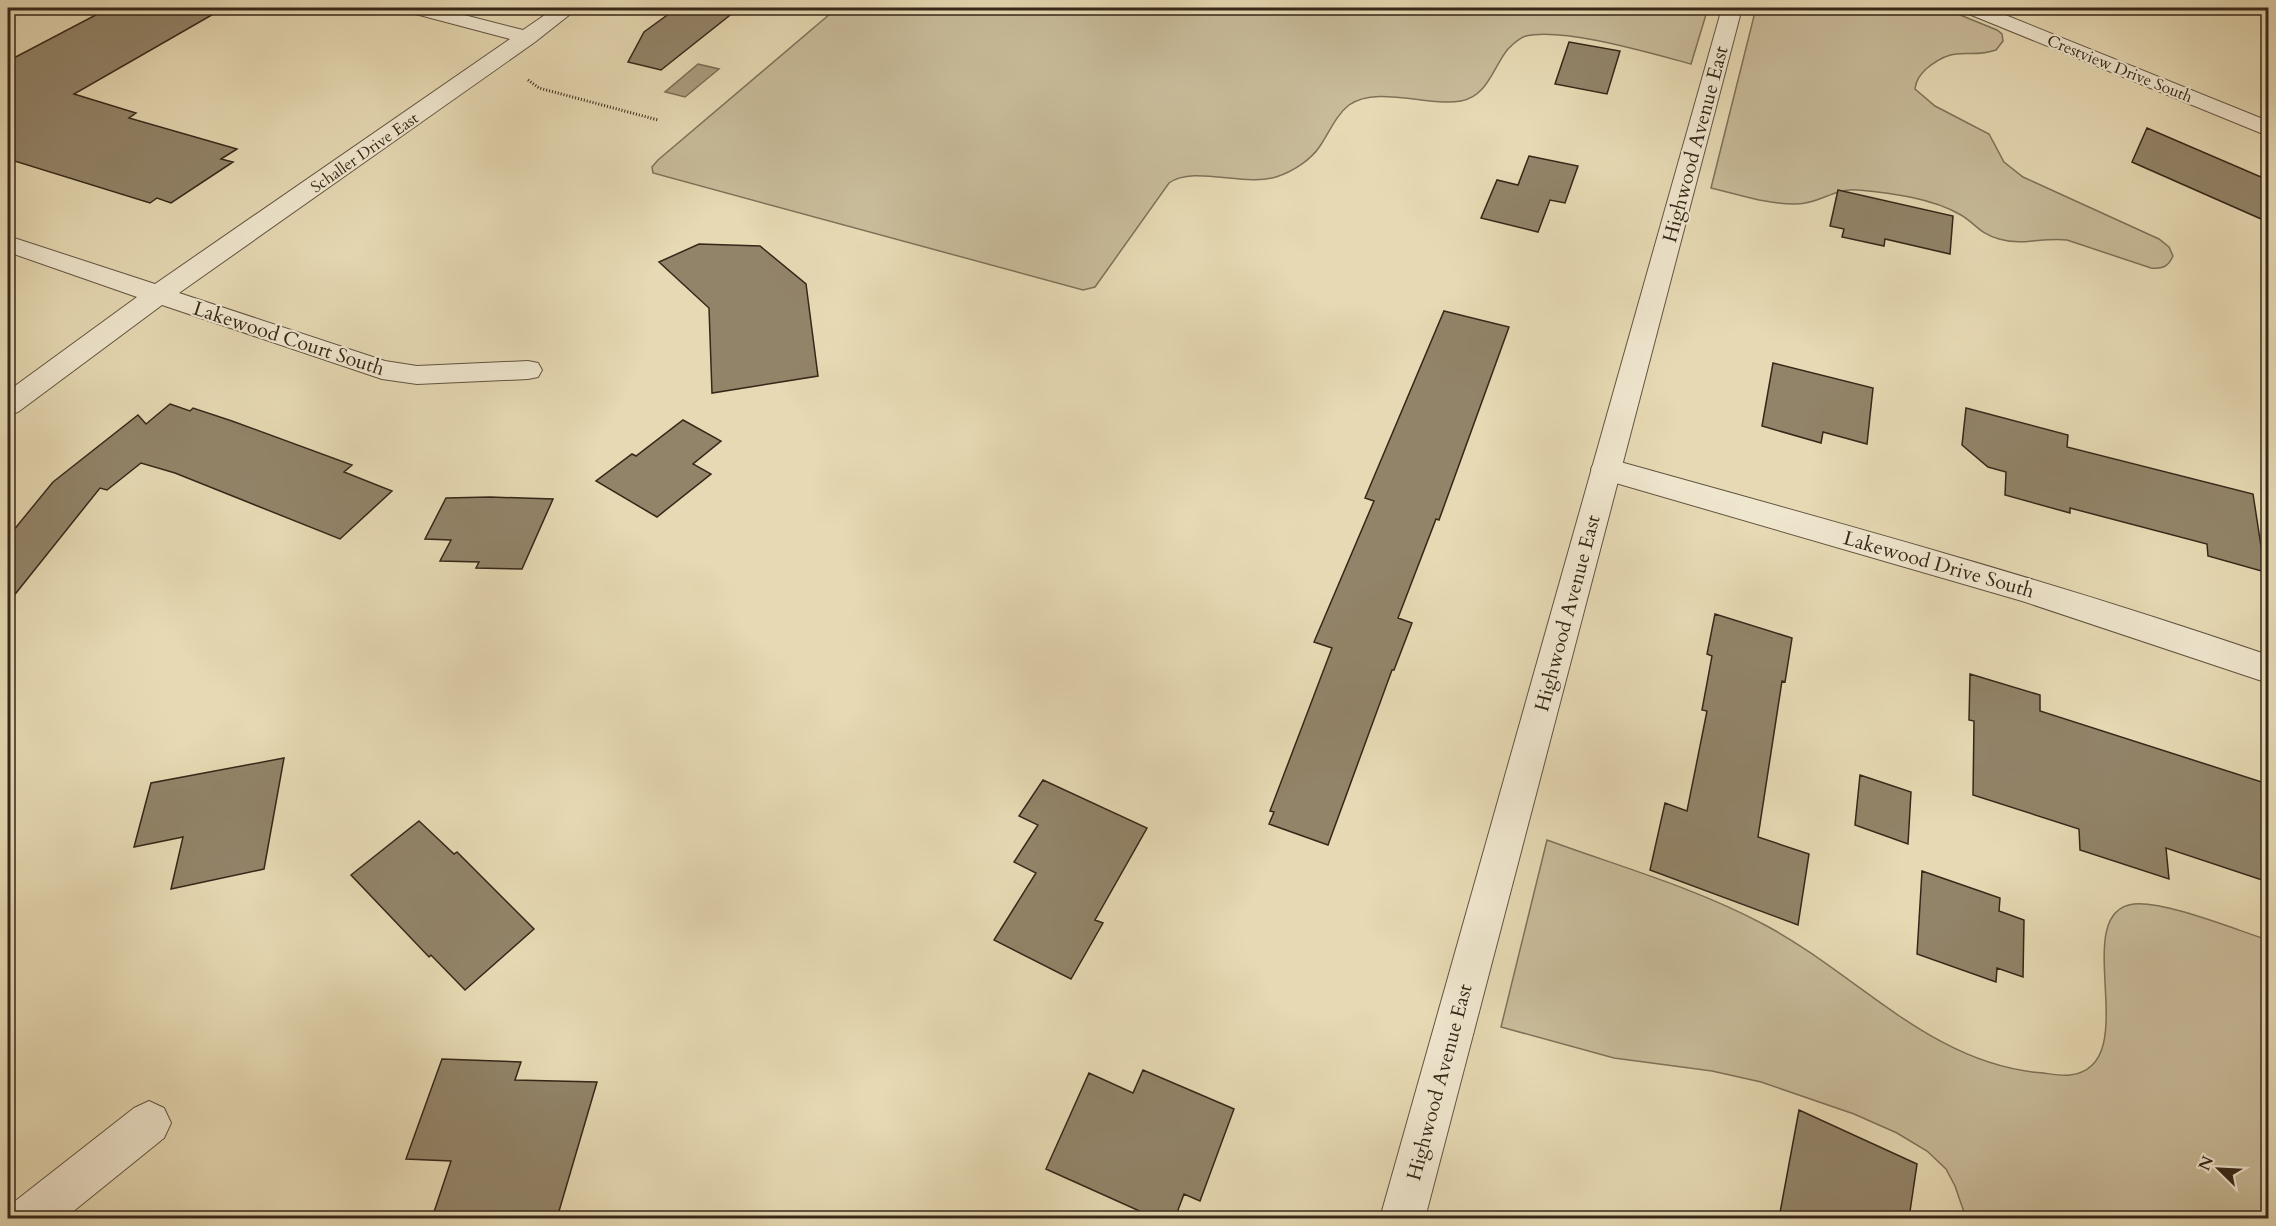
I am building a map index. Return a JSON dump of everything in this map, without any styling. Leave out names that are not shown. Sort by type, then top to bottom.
[{"type":"street","points":[[415,8],[527,37]]},
{"type":"street","name":"Schaller Drive East","points":[[8,405],[83,348],[568,8]]},
{"type":"street","name":"Highwood Avenue East","points":[[1402,1218],[1732,8]]},
{"type":"street","name":"Crestview Drive South","points":[[1971,8],[2268,129]]},
{"type":"street","points":[[8,244],[159,296]]},
{"type":"street","name":"Lakewood Court South","points":[[159,296],[392,372],[417,375],[528,370]]},
{"type":"street","name":"Lakewood Drive South","points":[[1606,469],[1984,576],[2147,627],[2268,669]]},
{"type":"street","points":[[30,1218],[149,1123]]},
{"type":"path","points":[[493,61],[516,68],[532,85],[539,88],[658,120]]},
{"type":"shaded area","points":[[837,8],[1708,8],[1691,64],[1584,38],[1542,34],[1526,36],[1508,49],[1484,87],[1470,98],[1448,102],[1374,97],[1360,99],[1349,105],[1340,114],[1312,156],[1295,169],[1282,175],[1250,180],[1205,176],[1179,178],[1169,183],[1095,287],[1083,290],[653,173],[652,167],[658,160]]},
{"type":"shaded area","points":[[1756,8],[1943,8],[1997,30],[2002,34],[2003,41],[1996,50],[1946,56],[1924,71],[1917,80],[1915,89],[1935,106],[1989,134],[2004,162],[2023,177],[2159,239],[2169,247],[2173,256],[2171,260],[2165,266],[2151,268],[2067,240],[2016,242],[1999,239],[1987,234],[1950,209],[1924,200],[1897,195],[1850,190],[1805,203],[1786,204],[1711,188]]},
{"type":"shaded area","points":[[698,64],[719,69],[685,97],[665,92]]},
{"type":"shaded area","points":[[1547,840],[1684,888],[1737,911],[1797,944],[1896,1014],[1930,1035],[1965,1053],[2003,1066],[2043,1073],[2070,1075],[2092,1065],[2103,1046],[2106,1019],[2104,959],[2106,933],[2115,913],[2134,904],[2148,904],[2182,911],[2268,940],[2268,1218],[1966,1218],[1955,1186],[1946,1169],[1927,1151],[1897,1133],[1854,1114],[1761,1082],[1712,1071],[1614,1058],[1501,1027]]},
{"type":"building","points":[[109,8],[224,8],[74,94],[136,113],[129,118],[237,149],[221,159],[233,162],[171,203],[157,198],[150,203],[8,159],[8,61]]},
{"type":"building","points":[[677,8],[739,8],[661,70],[628,62],[644,32]]},
{"type":"building","points":[[1569,42],[1620,51],[1607,94],[1555,84]]},
{"type":"building","points":[[2147,128],[2268,180],[2268,222],[2132,162]]},
{"type":"building","points":[[1529,156],[1578,166],[1565,203],[1550,200],[1538,232],[1481,218],[1497,180],[1518,185]]},
{"type":"building","points":[[1838,190],[1953,216],[1950,254],[1885,239],[1884,246],[1842,237],[1844,229],[1830,226]]},
{"type":"building","points":[[699,244],[760,246],[806,284],[818,376],[712,393],[709,308],[659,262]]},
{"type":"building","points":[[1444,311],[1509,327],[1439,520],[1436,519],[1398,618],[1412,623],[1394,670],[1392,670],[1328,845],[1269,824],[1274,812],[1270,811],[1332,648],[1314,642],[1374,501],[1365,498]]},
{"type":"building","points":[[1773,363],[1873,388],[1867,444],[1823,432],[1821,443],[1762,426]]},
{"type":"building","points":[[170,404],[190,411],[193,408],[232,421],[352,465],[344,472],[392,491],[340,539],[175,473],[141,463],[107,490],[100,488],[8,603],[8,537],[53,482],[138,415],[146,424]]},
{"type":"building","points":[[1966,408],[2068,435],[2067,447],[2253,494],[2265,572],[2208,556],[2207,544],[2070,508],[2070,513],[2005,495],[2006,472],[1988,467],[1962,445]]},
{"type":"building","points":[[683,420],[721,441],[693,464],[711,474],[657,517],[596,481],[632,454],[636,456]]},
{"type":"building","points":[[446,498],[553,499],[522,569],[476,568],[479,562],[440,561],[451,540],[425,539]]},
{"type":"building","points":[[1715,614],[1792,638],[1785,682],[1782,681],[1758,837],[1809,854],[1798,925],[1650,870],[1665,803],[1687,811],[1707,711],[1702,710],[1712,656],[1707,654]]},
{"type":"building","points":[[1970,674],[2040,695],[2040,711],[2268,784],[2268,882],[2166,848],[2169,879],[2080,850],[2079,829],[1973,795],[1974,721],[1969,720]]},
{"type":"building","points":[[284,758],[264,869],[171,889],[183,837],[134,847],[151,783]]},
{"type":"building","points":[[1860,775],[1911,792],[1908,844],[1855,825]]},
{"type":"building","points":[[1043,780],[1147,828],[1095,920],[1103,923],[1071,979],[994,940],[1036,873],[1014,862],[1038,825],[1019,816]]},
{"type":"building","points":[[419,821],[454,854],[457,852],[534,929],[465,990],[431,955],[429,957],[351,875]]},
{"type":"building","points":[[1922,871],[2000,898],[1999,911],[2024,920],[2023,977],[1997,968],[1996,982],[1917,954]]},
{"type":"building","points":[[442,1059],[521,1062],[515,1080],[597,1082],[557,1218],[432,1218],[451,1161],[406,1159]]},
{"type":"building","points":[[1143,1070],[1234,1109],[1200,1201],[1184,1194],[1175,1218],[1155,1218],[1046,1169],[1089,1073],[1133,1093]]},
{"type":"building","points":[[1799,1110],[1917,1164],[1909,1218],[1779,1218]]}]
